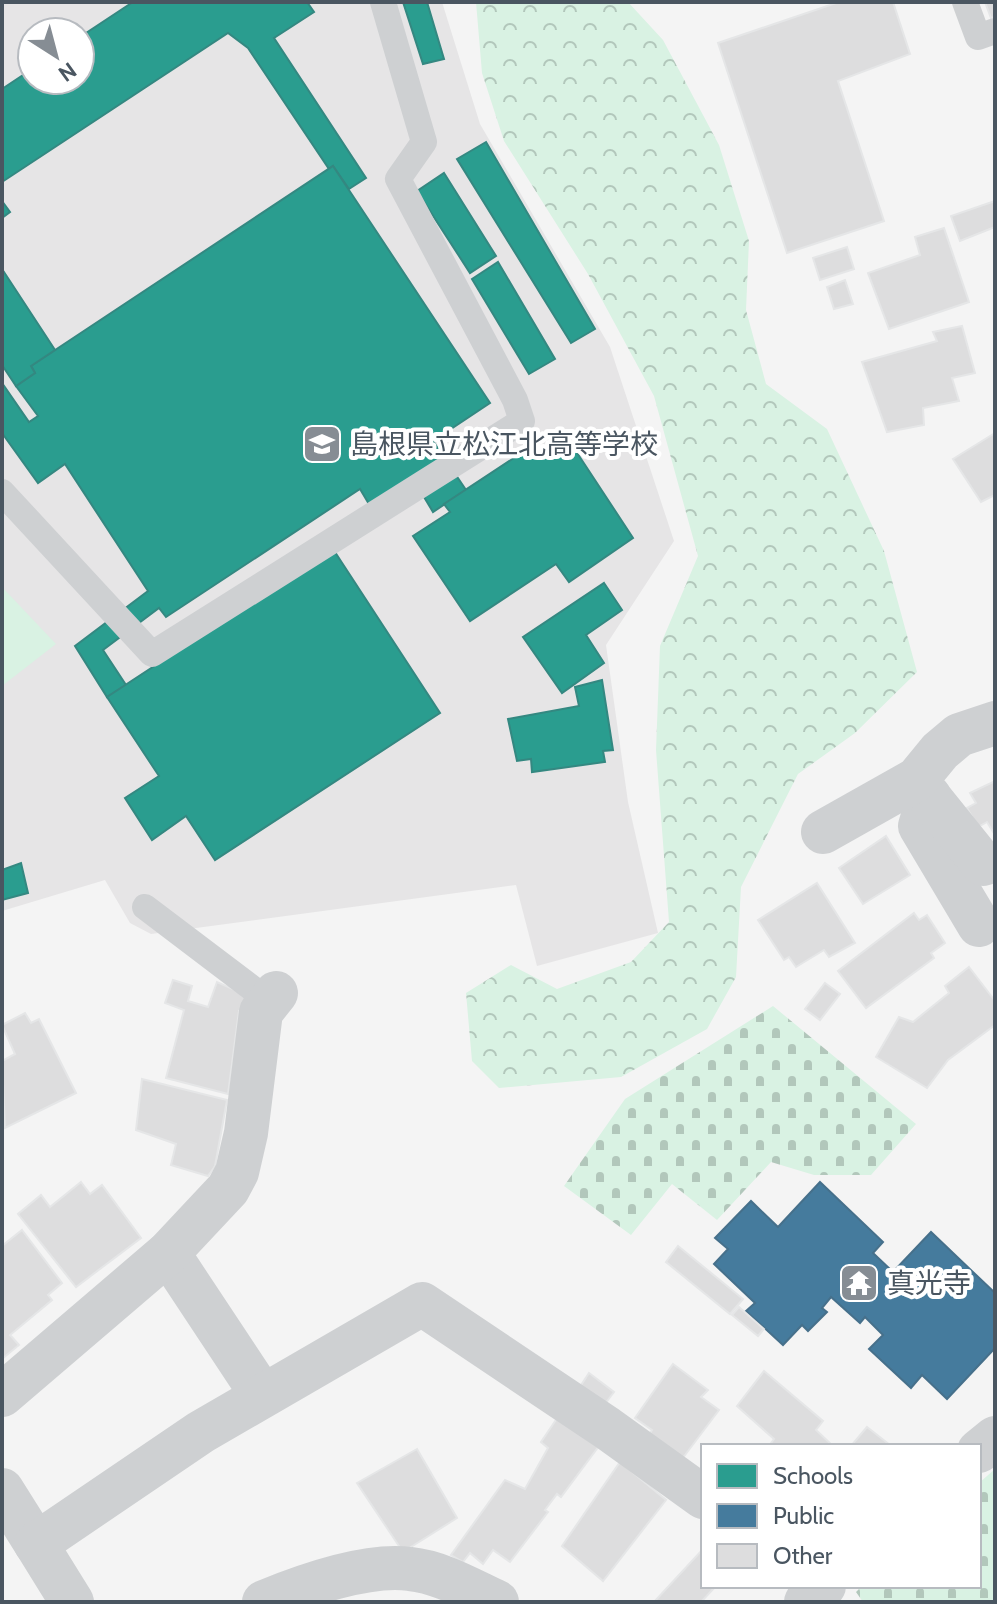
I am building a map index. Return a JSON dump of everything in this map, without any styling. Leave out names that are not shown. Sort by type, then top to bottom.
[{"type":"street","points":[[979,925],[920,826],[923,787],[940,751],[959,735],[995,723]]},
{"type":"street","points":[[823,832],[923,787]]},
{"type":"street","points":[[923,787],[983,864]]},
{"type":"street","points":[[2,1395],[168,1253],[208,1213],[237,1172],[246,1133],[261,1012],[272,997]]},
{"type":"street","points":[[168,1253],[262,1395]]},
{"type":"street","points":[[36,1544],[152,1464],[262,1395],[422,1304],[607,1428],[701,1496]]},
{"type":"street","points":[[2,1490],[72,1602]]},
{"type":"street","points":[[264,1602],[358,1573],[407,1568],[437,1575],[497,1602]]},
{"type":"lane","points":[[2,492],[152,654],[522,421],[515,400],[398,179],[424,142],[383,2]]},
{"type":"lane","points":[[965,2],[978,37],[995,31]]},
{"type":"lane","points":[[145,907],[272,997]]},
{"type":"shaded area","name":"島根県立松江北高等学校","points":[[2,2],[442,2],[480,124],[610,347],[674,541],[606,645],[628,802],[658,933],[537,966],[516,885],[151,934],[130,923],[105,880],[2,911]]},
{"type":"green space","points":[[476,2],[628,2],[663,40],[719,145],[749,241],[746,310],[766,384],[827,429],[884,551],[917,672],[855,733],[798,774],[741,887],[736,977],[707,1029],[621,1077],[499,1088],[472,1061],[466,993],[511,965],[557,989],[631,962],[669,922],[656,750],[660,646],[698,556],[654,396],[588,274],[504,141],[482,73]]},
{"type":"green space","points":[[2,587],[56,644],[2,686]]},
{"type":"green space","points":[[773,1006],[916,1124],[871,1175],[814,1175],[771,1162],[717,1220],[672,1184],[631,1235],[564,1186],[625,1099]]},
{"type":"green space","points":[[995,1469],[995,1602],[863,1602],[856,1592],[860,1588],[981,1588],[981,1481]]},
{"type":"building: Schools","points":[[133,2],[307,2],[314,12],[274,38],[366,178],[349,189],[333,166],[329,169],[248,48],[228,33],[2,182],[2,89],[16,80],[16,96],[96,96],[96,26]]},
{"type":"building: Schools","points":[[403,2],[427,2],[444,59],[423,64]]},
{"type":"building: Schools","points":[[486,142],[595,329],[571,343],[457,159]]},
{"type":"building: Schools","name":"島根県立松江北高等学校","points":[[333,166],[490,403],[433,441],[466,490],[433,512],[412,477],[369,504],[360,489],[166,617],[159,608],[103,650],[126,685],[107,697],[75,646],[148,591],[65,464],[38,483],[2,433],[2,383],[29,422],[38,416],[16,386],[35,373],[31,366]]},
{"type":"building: Schools","points":[[444,173],[496,256],[470,273],[417,191]]},
{"type":"building: Schools","points":[[2,201],[10,212],[2,218]]},
{"type":"building: Schools","points":[[498,262],[555,359],[529,374],[472,279]]},
{"type":"building: Schools","points":[[2,269],[55,350],[31,366],[35,373],[16,386],[2,365]]},
{"type":"building: Schools","name":"島根県立松江北高等学校","points":[[566,436],[633,538],[569,582],[556,564],[470,621],[413,536],[450,512],[444,504],[526,450],[532,458]]},
{"type":"building: Schools","points":[[333,549],[440,713],[215,860],[186,816],[152,840],[125,798],[159,776],[107,697]]},
{"type":"building: Schools","points":[[604,583],[622,610],[586,635],[604,663],[562,693],[523,637]]},
{"type":"building: Schools","points":[[602,680],[613,750],[603,751],[605,762],[532,772],[531,759],[517,761],[508,719],[579,706],[575,687]]},
{"type":"building: Schools","points":[[21,863],[28,893],[2,900],[2,870]]},
{"type":"building: Public","name":"真光寺","points":[[820,1182],[883,1242],[873,1253],[893,1272],[931,1232],[995,1293],[995,1348],[947,1399],[922,1375],[911,1388],[869,1349],[883,1335],[865,1317],[860,1323],[831,1297],[822,1308],[827,1312],[808,1331],[802,1325],[783,1345],[746,1311],[755,1303],[714,1264],[728,1249],[715,1238],[751,1201],[778,1227]]},
{"type":"building: Other","points":[[839,2],[893,2],[910,54],[838,81],[884,221],[787,253],[718,43]]},
{"type":"building: Other","points":[[985,2],[995,2],[995,17],[991,18]]},
{"type":"building: Other","points":[[995,201],[995,227],[960,241],[951,216]]},
{"type":"building: Other","points":[[944,228],[969,302],[889,329],[868,273],[920,255],[915,237]]},
{"type":"building: Other","points":[[847,247],[854,269],[820,280],[813,258]]},
{"type":"building: Other","points":[[845,280],[853,304],[834,309],[827,287]]},
{"type":"building: Other","points":[[962,326],[975,373],[952,378],[959,401],[923,408],[924,425],[887,432],[862,362],[937,341],[933,332]]},
{"type":"building: Other","points":[[995,433],[995,495],[981,502],[953,459]]},
{"type":"building: Other","points":[[995,781],[995,835],[987,822],[978,827],[967,808],[976,803],[970,793]]},
{"type":"building: Other","points":[[886,836],[910,875],[863,904],[839,868]]},
{"type":"building: Other","points":[[817,883],[855,943],[829,957],[824,950],[796,967],[789,957],[784,960],[758,920]]},
{"type":"building: Other","points":[[914,913],[919,920],[927,915],[945,943],[931,953],[934,958],[866,1008],[838,971]]},
{"type":"building: Other","points":[[969,967],[995,1001],[995,1025],[948,1060],[927,1088],[876,1057],[899,1017],[913,1022],[949,993],[945,986]]},
{"type":"building: Other","points":[[173,980],[192,986],[188,1001],[208,1007],[217,982],[249,996],[245,1012],[239,1011],[228,1094],[166,1078],[184,1010],[165,1003]]},
{"type":"building: Other","points":[[825,983],[840,994],[820,1020],[805,1009]]},
{"type":"building: Other","points":[[25,1013],[31,1023],[39,1019],[76,1093],[5,1128],[2,1061],[15,1054],[2,1025]]},
{"type":"building: Other","points":[[142,1079],[227,1100],[215,1166],[208,1176],[171,1165],[176,1144],[136,1130]]},
{"type":"building: Other","points":[[81,1182],[90,1194],[102,1185],[141,1238],[76,1287],[18,1214],[41,1195],[50,1207]]},
{"type":"building: Other","points":[[22,1230],[62,1283],[48,1295],[52,1300],[10,1335],[19,1345],[2,1359],[2,1246]]},
{"type":"building: Other","points":[[678,1246],[743,1299],[730,1314],[666,1262]]},
{"type":"building: Other","points":[[739,1307],[764,1329],[758,1336],[732,1315]]},
{"type":"building: Other","points":[[673,1364],[708,1390],[701,1397],[719,1410],[679,1463],[646,1440],[652,1430],[635,1418]]},
{"type":"building: Other","points":[[764,1371],[823,1421],[816,1430],[831,1444],[770,1444],[774,1439],[737,1406]]},
{"type":"building: Other","points":[[589,1373],[614,1392],[598,1413],[574,1396]]},
{"type":"building: Other","points":[[562,1411],[602,1442],[561,1497],[557,1494],[545,1510],[548,1512],[510,1562],[493,1550],[483,1564],[470,1553],[463,1562],[451,1555],[505,1480],[525,1489],[548,1448],[541,1442]]},
{"type":"building: Other","points":[[867,1427],[889,1444],[853,1444]]},
{"type":"building: Other","points":[[417,1449],[457,1518],[403,1552],[357,1483]]},
{"type":"building: Other","points":[[620,1462],[666,1500],[603,1581],[562,1546]]},
{"type":"building: Other","points":[[701,1551],[701,1588],[714,1588],[701,1602],[654,1602]]},
{"type":"place","name":"島根県立松江北高等学校","points":[[322,444]]},
{"type":"place","name":"真光寺","points":[[859,1283]]}]
